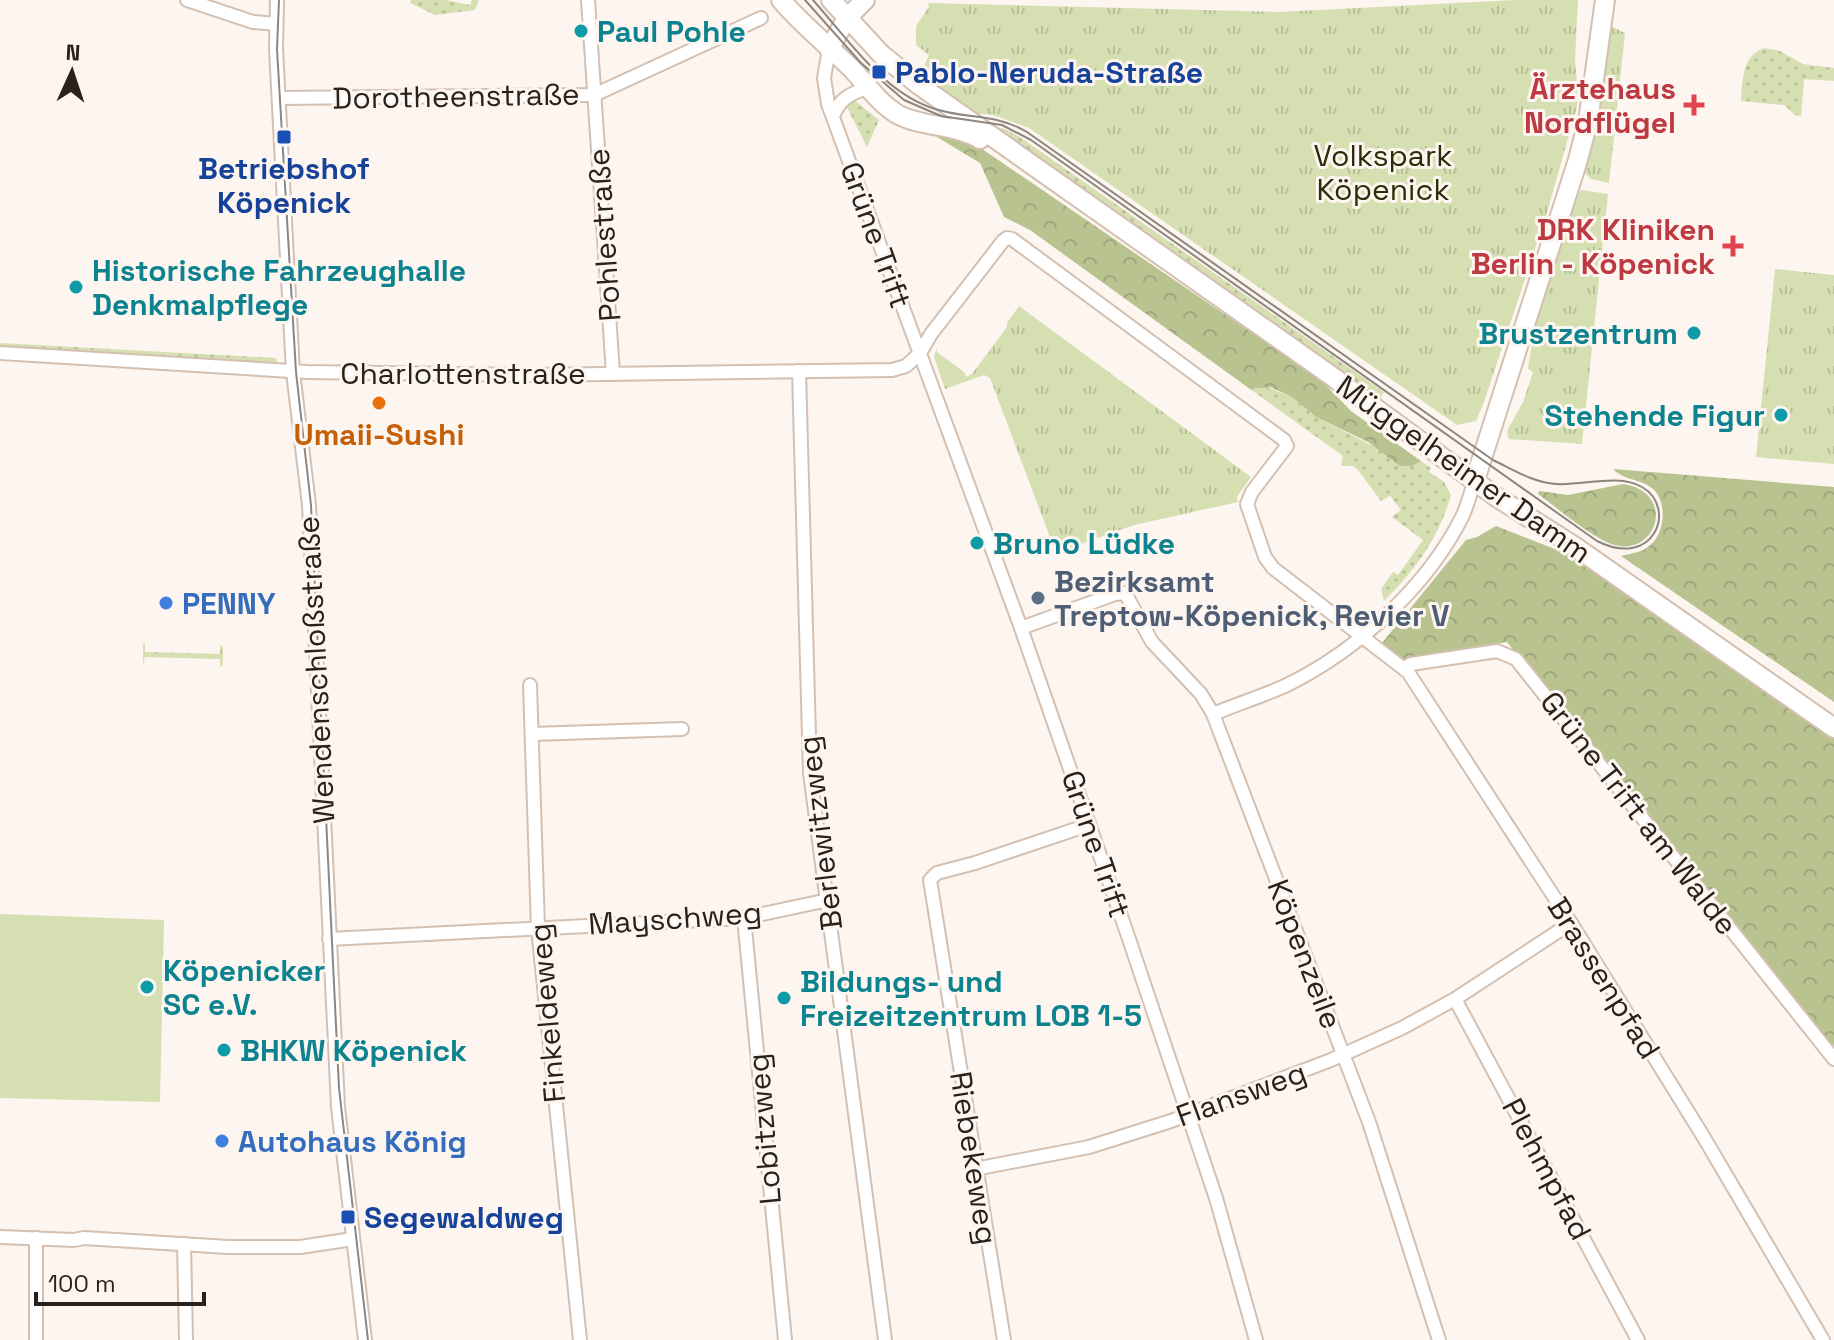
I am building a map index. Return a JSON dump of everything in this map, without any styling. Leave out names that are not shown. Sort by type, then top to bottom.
[{"type":"main road","name":"Müggelheimer Damm","points":[[781,0],[854,71],[867,88],[898,114],[973,135],[1070,201],[1095,209]]},
{"type":"main road","name":"Müggelheimer Damm","points":[[831,0],[875,47],[919,85],[1475,480],[1834,728]]},
{"type":"main road","points":[[829,49],[847,18],[865,0]]},
{"type":"main road","points":[[1475,480],[1577,163],[1588,122],[1605,0]]},
{"type":"street","points":[[187,0],[253,22],[276,24]]},
{"type":"street","name":"Wendenschloßstraße","points":[[277,0],[293,372],[309,505],[338,1107],[365,1340]]},
{"type":"street","name":"Pohlestraße","points":[[588,0],[613,374]]},
{"type":"street","name":"Dorotheenstraße","points":[[279,98],[594,95],[761,18]]},
{"type":"street","name":"Grüne Trift","points":[[829,49],[824,78],[833,116],[1021,628],[1189,1114],[1256,1340]]},
{"type":"street","points":[[833,116],[838,103],[849,94],[867,88]]},
{"type":"street","name":"Grüne Trift","points":[[920,353],[931,334],[1003,241],[1007,238],[1017,242],[1284,440],[1287,446],[1252,492],[1247,504],[1265,557],[1273,568],[1360,636]]},
{"type":"street","name":"Charlottenstraße","points":[[0,353],[293,372],[504,375],[892,370],[906,366],[920,353]]},
{"type":"street","name":"Berlewitzweg","points":[[799,371],[808,739],[885,1340]]},
{"type":"street","points":[[1213,714],[1286,685],[1312,670],[1393,608],[1431,565],[1463,514],[1475,480]]},
{"type":"street","name":"Köpenzeile","points":[[1021,628],[1125,593],[1152,642],[1201,694],[1213,714],[1344,1054],[1402,1220],[1439,1340]]},
{"type":"street","name":"Brassenpfad","points":[[1360,636],[1404,668],[1571,923],[1703,1136],[1823,1340]]},
{"type":"street","name":"Grüne Trift am Walde","points":[[1404,668],[1411,664],[1497,651],[1516,659],[1834,1059]]},
{"type":"street","name":"Finkeldeweg","points":[[530,685],[538,928],[580,1340]]},
{"type":"street","points":[[532,734],[682,729]]},
{"type":"street","name":"Riebekeweg","points":[[1004,1340],[930,880],[937,873],[1088,825]]},
{"type":"street","name":"Mayschweg","points":[[329,939],[744,918],[828,900]]},
{"type":"street","name":"Lobitzweg","points":[[744,918],[785,1340]]},
{"type":"street","name":"Flansweg","points":[[975,1169],[1089,1147],[1268,1086],[1398,1030],[1455,999],[1571,923]]},
{"type":"street","name":"Plehmpfad","points":[[1455,999],[1638,1340]]},
{"type":"street","points":[[0,1237],[84,1238],[228,1247],[300,1247],[353,1239]]},
{"type":"street","points":[[36,1238],[36,1340]]},
{"type":"street","points":[[184,1244],[186,1340]]},
{"type":"green space","points":[[411,0],[445,0],[470,5],[472,0],[479,0],[475,10],[435,15],[410,3]]},
{"type":"green space","name":"Volkspark Köpenick","points":[[1515,0],[1578,0],[1575,60],[1577,107],[1546,216],[1484,402],[1476,421],[1457,425],[1029,128],[993,115],[968,113],[920,74],[929,55],[916,45],[916,26],[929,7],[928,3],[1280,12]]},
{"type":"green space","points":[[1611,26],[1625,33],[1609,183],[1591,179],[1582,170],[1602,88]]},
{"type":"green space","points":[[1764,48],[1780,51],[1803,64],[1834,68],[1834,81],[1804,79],[1801,116],[1795,115],[1784,105],[1741,101],[1747,63]]},
{"type":"green space","points":[[853,99],[879,120],[867,147],[845,103]]},
{"type":"green space","points":[[985,125],[1005,129],[1020,137],[1384,392],[1379,400]]},
{"type":"green space","points":[[935,131],[966,138],[1321,380],[1351,411],[1421,461],[1412,466],[1400,466],[1368,442],[1316,417],[1292,397],[1270,387],[1250,389],[1030,230],[1004,217],[980,163],[932,134]]},
{"type":"green space","points":[[1582,190],[1608,194],[1582,444],[1509,439],[1507,431],[1523,402],[1533,372],[1528,369],[1547,282],[1574,196]]},
{"type":"green space","points":[[1775,269],[1834,275],[1834,464],[1756,457]]},
{"type":"green space","points":[[1019,306],[1251,477],[1237,497],[1238,502],[1134,525],[1056,553],[990,378],[984,375],[945,389],[934,357],[937,348],[937,352],[964,372],[966,377],[972,374]]},
{"type":"green space","points":[[0,343],[276,358],[277,362],[78,358],[0,349]]},
{"type":"green space","points":[[1267,387],[1292,397],[1316,417],[1412,466],[1421,461],[1431,468],[1429,472],[1444,482],[1451,495],[1433,539],[1416,565],[1384,601],[1381,589],[1393,572],[1398,575],[1423,540],[1392,517],[1401,510],[1390,496],[1381,501],[1358,470],[1353,466],[1341,466],[1343,456],[1250,389]]},
{"type":"green space","points":[[1613,469],[1834,487],[1834,702],[1621,556],[1652,544],[1660,529],[1663,511],[1652,488]]},
{"type":"green space","points":[[1623,484],[1640,490],[1651,499],[1656,511],[1650,534],[1640,542],[1627,546],[1611,544],[1593,535],[1538,494],[1539,491],[1568,495]]},
{"type":"green space","points":[[1496,526],[1570,555],[1834,739],[1834,1053],[1507,642],[1401,660],[1382,643],[1466,540]]},
{"type":"green space","points":[[145,643],[145,652],[220,654],[220,645],[223,647],[223,665],[220,667],[220,659],[145,657],[143,665]]},
{"type":"green space","points":[[0,914],[164,920],[160,1102],[0,1098]]},
{"type":"tram line","points":[[279,0],[277,49],[296,372],[311,505],[339,1088],[368,1340]]},
{"type":"tram line","points":[[805,0],[861,63],[904,100],[941,116],[1002,125],[1031,140],[1597,541],[1617,548],[1633,548],[1646,542],[1654,533],[1659,521],[1658,508],[1653,497],[1642,487],[1622,481],[1547,483],[1493,460],[1027,132],[1003,122],[932,108],[897,89],[866,62],[813,0]]},
{"type":"place","name":"Paul Pohle","points":[[581,31]]},
{"type":"place","name":"Pablo-Neruda-Straße","points":[[879,72]]},
{"type":"place","name":"Ärztehaus Nordflügel","points":[[1694,105]]},
{"type":"place","name":"Betriebshof Köpenick","points":[[284,137]]},
{"type":"place","name":"DRK Kliniken Berlin - Köpenick","points":[[1733,246]]},
{"type":"place","name":"Historische Fahrzeughalle Denkmalpflege","points":[[76,287]]},
{"type":"place","name":"Brustzentrum","points":[[1694,333]]},
{"type":"place","name":"Umaii-Sushi","points":[[379,403]]},
{"type":"place","name":"Stehende Figur","points":[[1781,415]]},
{"type":"place","name":"Bruno Lüdke","points":[[977,543]]},
{"type":"place","name":"Bezirksamt Treptow-Köpenick, Revier V","points":[[1038,598]]},
{"type":"place","name":"PENNY","points":[[166,603]]},
{"type":"place","name":"Köpenicker SC e.V.","points":[[147,987]]},
{"type":"place","name":"Bildungs- und Freizeitzentrum LOB 1-5","points":[[784,998]]},
{"type":"place","name":"BHKW Köpenick","points":[[224,1050]]},
{"type":"place","name":"Autohaus König","points":[[222,1141]]},
{"type":"place","name":"Segewaldweg","points":[[348,1217]]}]
